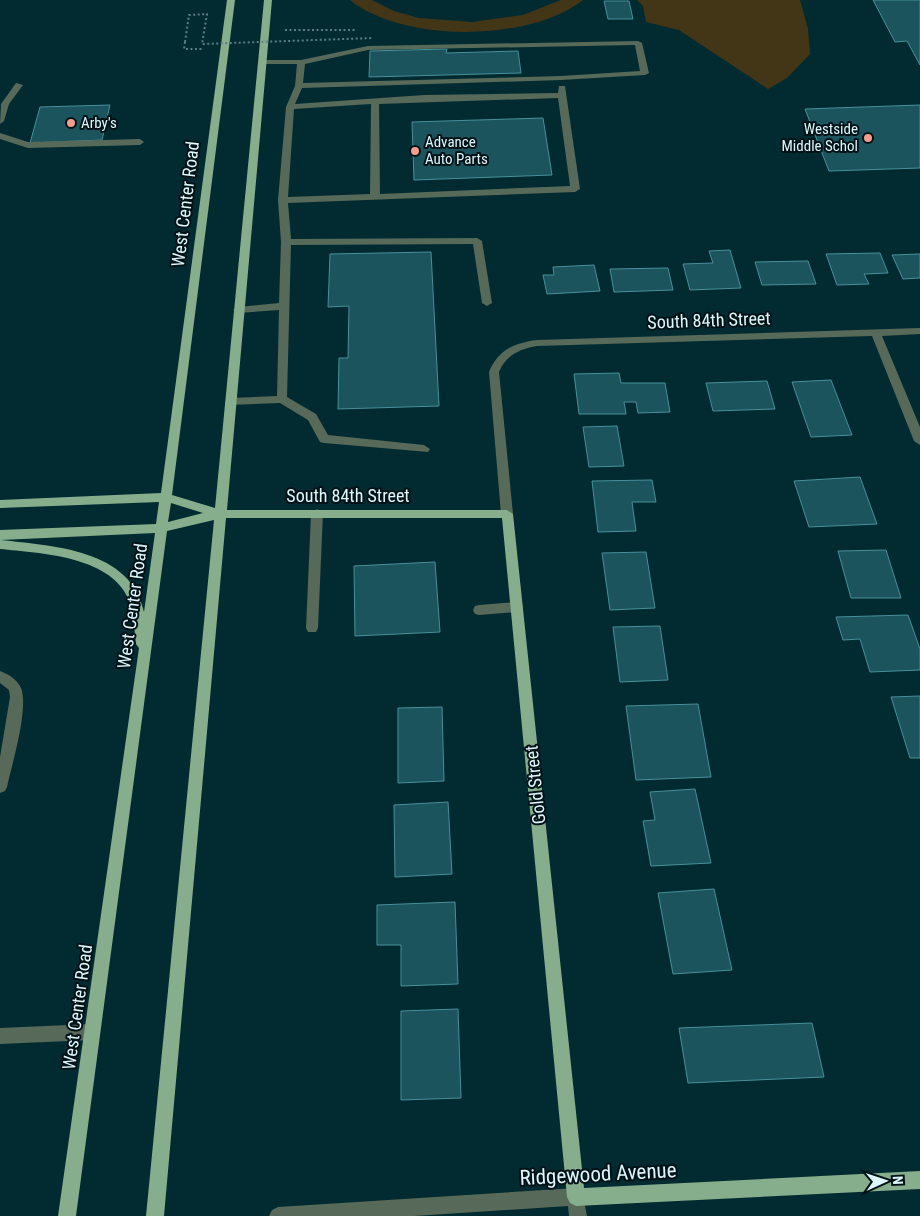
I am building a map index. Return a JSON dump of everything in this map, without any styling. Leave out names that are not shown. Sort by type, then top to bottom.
[{"type":"main road","name":"West Center Road","points":[[67,1216],[162,528],[231,0]]},
{"type":"main road","points":[[155,1216],[268,0]]},
{"type":"main road","name":"South 84th Street","points":[[0,504],[166,497],[219,514]]},
{"type":"main road","name":"South 84th Street","points":[[0,535],[162,528],[219,514],[507,514]]},
{"type":"main road","name":"Gold Street","points":[[507,514],[576,1197]]},
{"type":"main road","points":[[0,544],[62,551],[80,556],[99,565],[120,579],[126,584],[134,597],[144,659]]},
{"type":"main road","name":"Ridgewood Avenue","points":[[576,1197],[920,1180]]},
{"type":"street","points":[[262,62],[301,62],[368,48],[638,42],[645,73],[561,78],[299,86]]},
{"type":"street","points":[[282,399],[286,242],[283,200],[290,107],[299,86],[301,62]]},
{"type":"street","points":[[283,200],[575,189],[561,78]]},
{"type":"street","points":[[0,121],[5,104],[20,85]]},
{"type":"street","points":[[290,107],[375,103],[424,98],[562,95]]},
{"type":"street","points":[[375,103],[375,197]]},
{"type":"street","points":[[0,136],[28,145],[140,142]]},
{"type":"street","points":[[286,242],[477,241],[487,303]]},
{"type":"street","points":[[238,310],[284,306]]},
{"type":"street","name":"South 84th Street","points":[[503,356],[520,346],[537,343],[920,331]]},
{"type":"street","points":[[876,333],[920,441]]},
{"type":"street","name":"Gold Street","points":[[503,356],[494,372],[507,514]]},
{"type":"street","points":[[230,402],[282,399],[312,418],[324,439],[424,449]]},
{"type":"street","points":[[312,628],[317,513]]},
{"type":"street","points":[[479,610],[517,607]]},
{"type":"street","points":[[0,677],[6,679],[15,689],[16,704],[0,788]]},
{"type":"street","points":[[0,1036],[92,1032]]},
{"type":"street","name":"Gold Street","points":[[576,1197],[578,1216]]},
{"type":"street","name":"Ridgewood Avenue","points":[[278,1216],[576,1197]]},
{"type":"path","points":[[185,42],[189,15],[207,14],[202,44],[373,38],[368,32]]},
{"type":"path","points":[[264,30],[359,30]]},
{"type":"shaded area","points":[[350,0],[372,0],[394,11],[419,18],[472,22],[523,15],[561,0],[583,0],[560,14],[532,24],[500,30],[466,32],[433,30],[401,24],[373,14]]},
{"type":"shaded area","points":[[637,0],[800,0],[808,29],[810,54],[787,78],[768,89],[679,30],[646,22],[643,6]]},
{"type":"building","points":[[873,0],[920,0],[920,65],[907,41],[895,42]]},
{"type":"building","points":[[604,1],[629,1],[633,19],[608,19]]},
{"type":"building","points":[[447,49],[446,53],[518,51],[521,73],[369,77],[370,51]]},
{"type":"building","name":"Arby's","points":[[110,105],[102,140],[30,143],[40,107]]},
{"type":"building","name":"Westside Middle Schol","points":[[920,105],[920,168],[829,171],[805,109]]},
{"type":"building","points":[[543,118],[552,175],[414,180],[412,122]]},
{"type":"building","points":[[730,250],[741,288],[690,290],[683,264],[713,263],[709,251]]},
{"type":"building","points":[[431,252],[439,406],[338,409],[339,358],[348,358],[349,306],[328,307],[330,254]]},
{"type":"building","points":[[880,253],[888,273],[864,274],[869,284],[837,285],[826,254]]},
{"type":"building","points":[[920,254],[920,278],[903,279],[892,255]]},
{"type":"building","points":[[808,261],[816,284],[762,285],[755,262]]},
{"type":"building","points":[[594,265],[600,291],[547,294],[543,275],[554,275],[553,267]]},
{"type":"building","points":[[668,268],[673,290],[614,292],[610,269]]},
{"type":"building","points":[[619,373],[621,383],[665,383],[670,412],[638,413],[636,402],[624,402],[626,414],[579,414],[574,374]]},
{"type":"building","points":[[831,380],[852,435],[811,437],[792,382]]},
{"type":"building","points":[[767,381],[775,409],[713,411],[706,383]]},
{"type":"building","points":[[617,426],[624,466],[589,467],[583,427]]},
{"type":"building","points":[[860,477],[877,524],[809,527],[794,481]]},
{"type":"building","points":[[652,480],[656,502],[632,502],[636,531],[598,532],[592,481]]},
{"type":"building","points":[[886,550],[901,598],[851,598],[838,551]]},
{"type":"building","points":[[646,552],[655,608],[610,610],[602,553]]},
{"type":"building","points":[[435,562],[440,632],[355,636],[354,566]]},
{"type":"building","points":[[908,615],[920,649],[920,670],[870,672],[860,639],[843,640],[836,617]]},
{"type":"building","points":[[660,626],[668,680],[620,682],[613,627]]},
{"type":"building","points":[[920,696],[920,758],[910,758],[891,697]]},
{"type":"building","points":[[698,704],[711,777],[636,780],[626,706]]},
{"type":"building","points":[[442,707],[444,781],[398,783],[398,708]]},
{"type":"building","points":[[695,789],[711,863],[651,866],[643,821],[655,820],[650,792]]},
{"type":"building","points":[[448,802],[452,874],[395,877],[394,805]]},
{"type":"building","points":[[714,889],[732,970],[673,974],[658,893]]},
{"type":"building","points":[[455,902],[458,984],[401,986],[401,945],[377,945],[377,905]]},
{"type":"building","points":[[458,1009],[461,1098],[401,1100],[401,1011]]},
{"type":"building","points":[[812,1023],[824,1077],[688,1083],[679,1028]]},
{"type":"place","name":"Arby's","points":[[71,123]]},
{"type":"place","name":"Westside Middle Schol","points":[[868,138]]},
{"type":"place","name":"Advance Auto Parts","points":[[415,151]]}]
